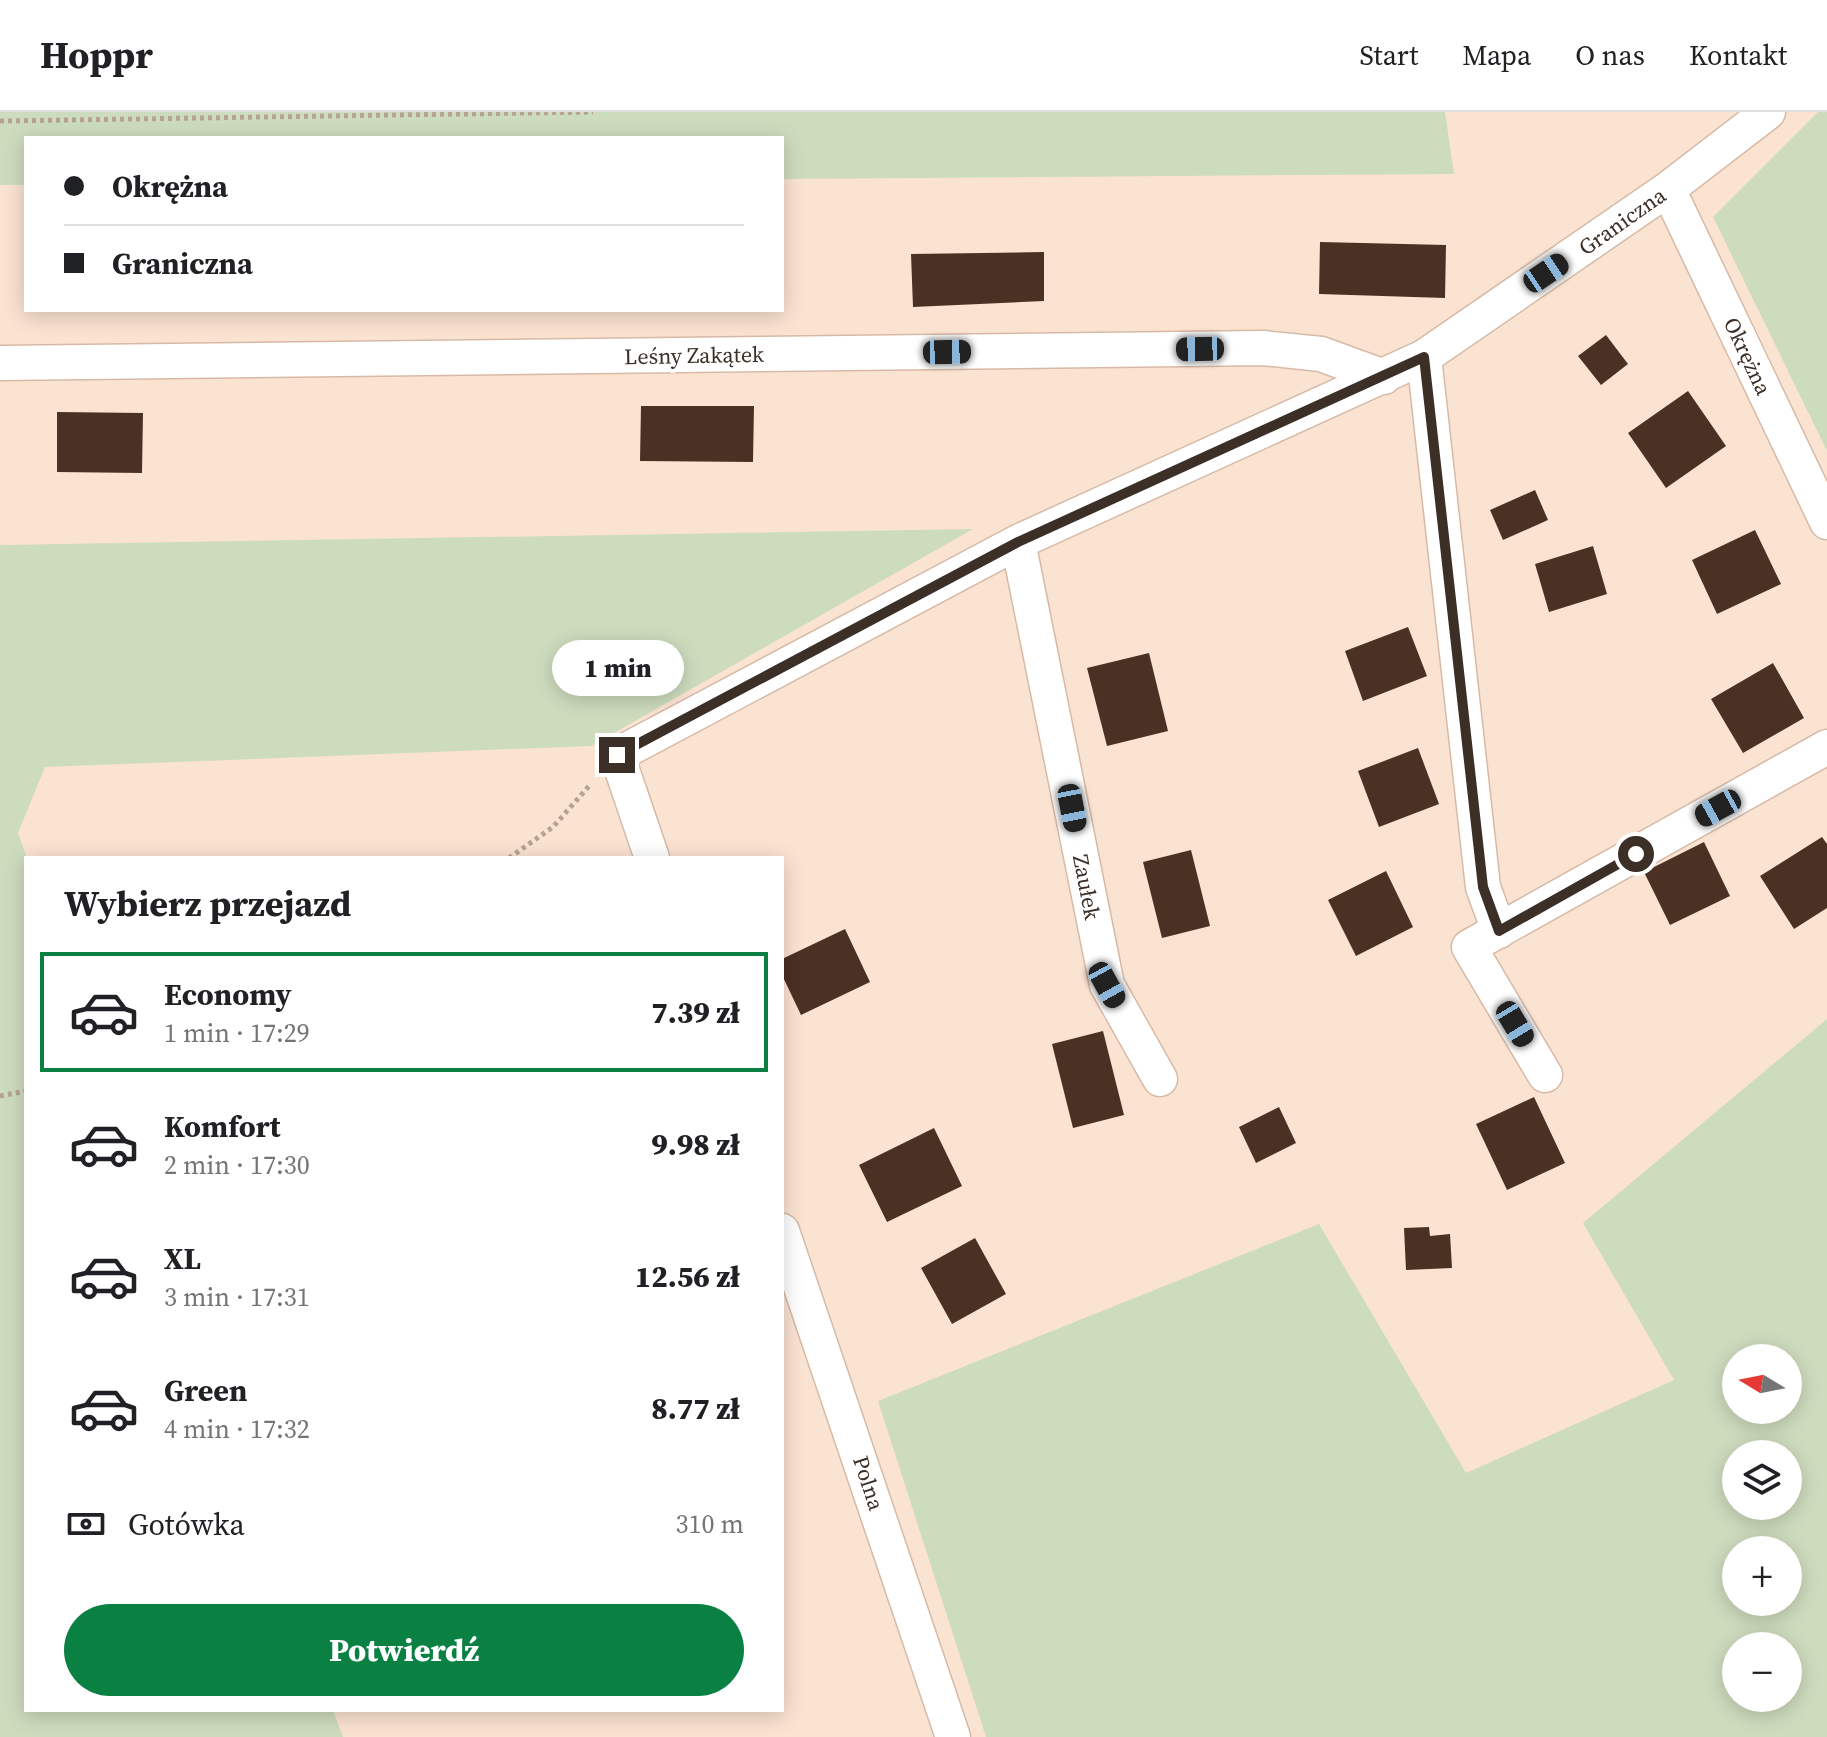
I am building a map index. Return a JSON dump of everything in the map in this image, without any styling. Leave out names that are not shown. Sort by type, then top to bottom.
[{"type":"street","name":"Graniczna","points":[[617,755],[1018,542],[1424,357],[1668,189],[1768,112]]},
{"type":"street","name":"Okrężna","points":[[1668,189],[1827,522]]},
{"type":"street","name":"Leśny Zakątek","points":[[0,363],[1263,348],[1321,354],[1384,377]]},
{"type":"street","points":[[1424,357],[1483,887],[1499,931]]},
{"type":"street","name":"Zaułek","points":[[1018,542],[1107,985],[1160,1079]]},
{"type":"street","points":[[1545,1075],[1469,947],[1827,747]]},
{"type":"street","points":[[617,755],[651,856]]},
{"type":"street","name":"Polna","points":[[784,1237],[953,1737]]},
{"type":"path","points":[[0,121],[593,112]]},
{"type":"path","points":[[512,856],[553,827],[617,755]]},
{"type":"path","points":[[0,1096],[24,1091]]},
{"type":"green space","points":[[0,112],[1445,112],[1454,174],[784,179],[784,136],[24,136],[24,185],[0,185]]},
{"type":"green space","points":[[1818,112],[1827,112],[1827,451],[1713,217]]},
{"type":"green space","points":[[973,529],[591,746],[45,767],[18,833],[26,856],[24,1712],[334,1712],[343,1737],[0,1737],[0,545]]},
{"type":"green space","points":[[1827,1019],[1827,1737],[986,1737],[878,1401],[1319,1224],[1466,1473],[1674,1380],[1583,1223]]},
{"type":"building","points":[[1320,242],[1446,245],[1445,298],[1319,294]]},
{"type":"building","points":[[1044,252],[1044,301],[913,307],[911,254]]},
{"type":"building","points":[[1606,335],[1628,364],[1601,385],[1578,356]]},
{"type":"building","points":[[1688,391],[1726,446],[1666,488],[1628,433]]},
{"type":"building","points":[[641,406],[754,406],[753,462],[640,461]]},
{"type":"building","points":[[57,412],[143,413],[142,473],[57,472]]},
{"type":"building","points":[[1535,490],[1548,520],[1503,540],[1490,510]]},
{"type":"building","points":[[1755,530],[1781,584],[1717,614],[1692,560]]},
{"type":"building","points":[[1593,546],[1607,594],[1549,612],[1535,564]]},
{"type":"building","points":[[1408,627],[1427,676],[1363,701],[1345,651]]},
{"type":"building","points":[[1149,653],[1168,731],[1107,746],[1087,668]]},
{"type":"building","points":[[1773,663],[1804,718],[1743,753],[1711,699]]},
{"type":"building","points":[[1418,748],[1439,804],[1379,827],[1358,771]]},
{"type":"building","points":[[1822,837],[1827,844],[1827,908],[1794,929],[1760,876]]},
{"type":"building","points":[[1704,842],[1730,896],[1670,925],[1644,872]]},
{"type":"building","points":[[1191,850],[1210,926],[1162,938],[1143,862]]},
{"type":"building","points":[[1386,871],[1413,927],[1356,956],[1328,900]]},
{"type":"building","points":[[845,929],[870,982],[801,1015],[784,979],[784,958]]},
{"type":"building","points":[[1103,1031],[1124,1115],[1073,1128],[1052,1044]]},
{"type":"building","points":[[1534,1097],[1565,1163],[1507,1190],[1476,1124]]},
{"type":"building","points":[[1279,1107],[1296,1143],[1256,1163],[1239,1127]]},
{"type":"building","points":[[934,1128],[962,1186],[887,1222],[859,1165]]},
{"type":"building","points":[[1429,1227],[1430,1236],[1450,1234],[1452,1268],[1406,1270],[1404,1228]]},
{"type":"building","points":[[975,1238],[1006,1294],[952,1324],[921,1268]]},
{"type":"route","points":[[617,755],[1018,542],[1424,357],[1483,887],[1499,931],[1636,854]]}]
